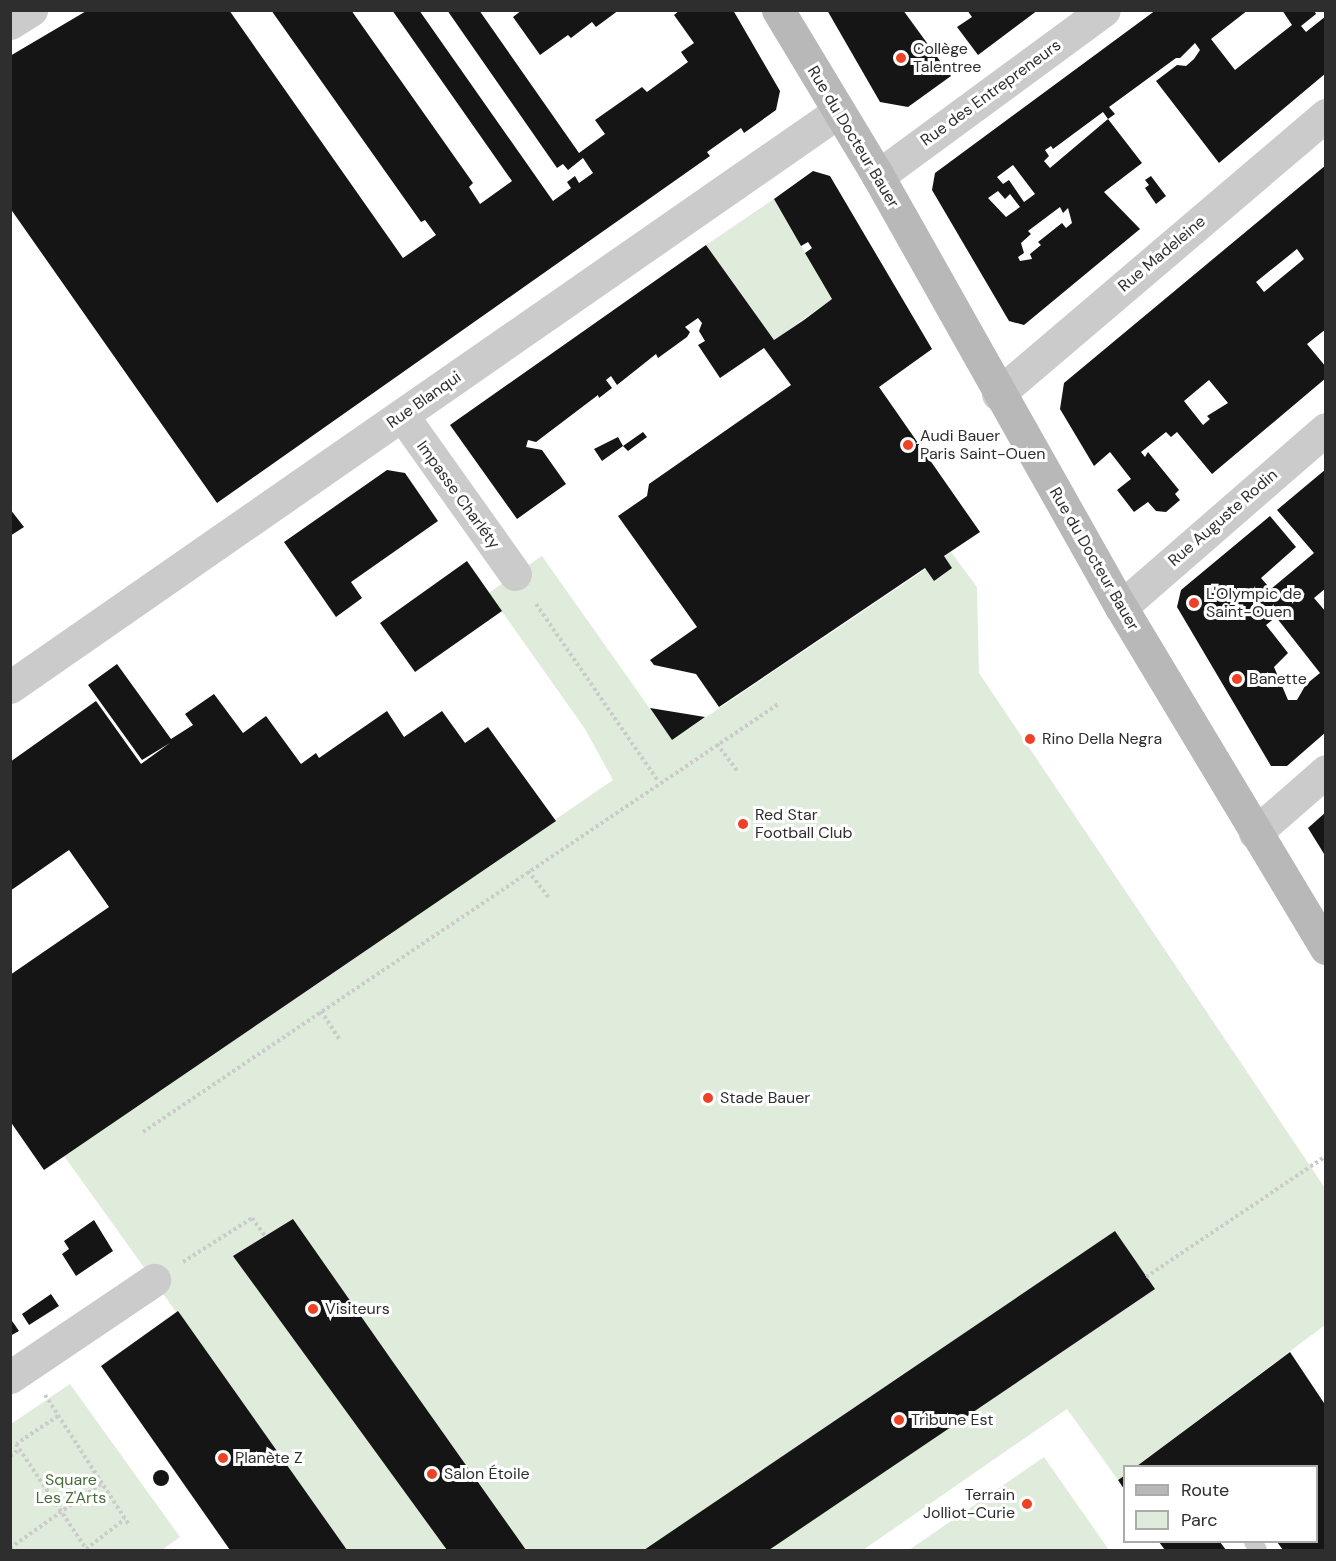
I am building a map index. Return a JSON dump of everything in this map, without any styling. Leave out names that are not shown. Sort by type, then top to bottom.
[{"type":"main road","name":"Rue du Docteur Bauer","points":[[778,10],[878,176],[998,394],[1121,606],[1326,948]]},
{"type":"street","points":[[10,22],[31,10]]},
{"type":"street","name":"Rue des Entrepreneurs","points":[[878,176],[1104,10]]},
{"type":"street","name":"Rue Blanqui","points":[[10,687],[838,112]]},
{"type":"street","name":"Rue Madeleine","points":[[998,394],[1326,115]]},
{"type":"street","name":"Impasse Charléty","points":[[402,415],[515,574]]},
{"type":"street","name":"Rue Auguste Rodin","points":[[1121,606],[1326,429]]},
{"type":"street","points":[[1255,833],[1326,771]]},
{"type":"street","points":[[18,1372],[154,1280]]},
{"type":"path","points":[[515,574],[659,782]]},
{"type":"path","points":[[142,1132],[659,782],[780,703]]},
{"type":"path","points":[[717,744],[737,771]]},
{"type":"path","points":[[528,871],[549,898]]},
{"type":"path","points":[[321,1011],[340,1040]]},
{"type":"path","points":[[1146,1277],[1326,1156]]},
{"type":"path","points":[[154,1280],[252,1218],[265,1236]]},
{"type":"path","points":[[18,1372],[58,1416],[129,1526]]},
{"type":"path","points":[[58,1416],[16,1444],[87,1550],[125,1519]]},
{"type":"path","points":[[10,1456],[20,1449]]},
{"type":"path","points":[[10,1548],[102,1483]]},
{"type":"green space","points":[[774,199],[832,299],[774,340],[706,245]]},
{"type":"green space","name":"Stade Bauer","points":[[951,552],[977,587],[979,673],[1325,1188],[1325,1325],[1138,1465],[1123,1465],[1123,1477],[1118,1480],[1067,1409],[863,1550],[347,1550],[64,1156],[613,780],[585,729],[489,593],[515,574],[542,556],[672,740]]},
{"type":"green space","name":"Square Les Z'Arts","points":[[70,1384],[180,1537],[162,1550],[11,1550],[11,1424]]},
{"type":"green space","name":"Terrain Jolliot-Curie","points":[[1044,1457],[1109,1550],[909,1550]]},
{"type":"building","points":[[88,10],[229,10],[403,258],[436,235],[425,220],[421,222],[271,10],[351,10],[473,183],[469,187],[480,204],[512,181],[392,10],[419,10],[553,201],[571,188],[567,182],[575,176],[579,183],[593,173],[583,158],[568,170],[563,164],[557,168],[447,10],[479,10],[579,153],[605,134],[595,120],[642,87],[647,92],[688,62],[681,52],[694,43],[674,15],[680,10],[733,10],[780,91],[776,110],[744,133],[741,128],[707,152],[710,156],[217,503],[10,208],[10,56]]},
{"type":"building","points":[[522,10],[619,10],[596,27],[592,22],[571,38],[568,35],[540,55],[513,17]]},
{"type":"building","points":[[827,10],[903,10],[951,76],[908,107],[880,102]]},
{"type":"building","points":[[967,10],[1038,10],[978,55],[957,27],[972,17]]},
{"type":"building","points":[[1156,10],[1248,10],[1211,39],[1235,70],[1292,25],[1282,10],[1314,10],[1316,14],[1301,26],[1306,32],[1326,16],[1326,73],[1219,163],[1156,81],[1177,65],[1186,66],[1194,59],[1200,50],[1195,43],[1180,58],[1176,58],[1109,107],[1115,114],[1108,119],[1142,163],[1104,192],[1140,229],[1024,325],[1009,321],[932,190],[935,173]],"holes":[[[1103,112],[1108,119],[1050,168],[1044,161],[1049,156],[1045,150],[1051,146],[1053,149]],[[1013,165],[1035,194],[1024,202],[1009,180],[1003,184],[997,177]],[[998,191],[1005,199],[1010,194],[1020,207],[1006,217],[988,198]],[[1060,207],[1063,213],[1068,208],[1072,223],[1066,228],[1062,223],[1038,242],[1041,245],[1030,254],[1032,259],[1020,261],[1018,257],[1024,253],[1021,243],[1031,234],[1028,231]]]},
{"type":"building","points":[[1326,165],[1326,329],[1307,344],[1326,367],[1326,378],[1212,474],[1177,432],[1171,437],[1166,432],[1141,452],[1145,457],[1148,452],[1179,490],[1175,494],[1180,500],[1166,512],[1156,511],[1148,502],[1134,512],[1117,490],[1131,479],[1110,452],[1094,466],[1060,409],[1064,383]],"holes":[[[1297,249],[1304,259],[1264,292],[1256,282]],[[1209,380],[1228,403],[1207,416],[1210,419],[1203,425],[1184,401]]]},
{"type":"building","points":[[813,171],[830,176],[932,349],[879,387],[980,532],[944,556],[952,568],[934,581],[925,568],[719,707],[696,674],[654,665],[650,660],[697,627],[618,516],[647,496],[649,484],[791,385],[764,348],[720,378],[698,345],[705,341],[699,331],[702,323],[698,318],[685,327],[690,332],[687,337],[658,358],[656,354],[617,385],[611,376],[606,380],[612,388],[599,398],[598,395],[536,442],[528,440],[526,447],[542,450],[566,484],[517,519],[450,425],[706,245],[774,340],[804,320],[832,299],[805,253],[812,248],[808,242],[801,246],[774,199]]},
{"type":"building","points":[[1151,176],[1166,196],[1156,204],[1145,188],[1149,185],[1145,180]]},
{"type":"building","points":[[643,432],[647,437],[628,451],[623,446]]},
{"type":"building","points":[[618,437],[623,446],[602,461],[594,449]]},
{"type":"building","points":[[1326,469],[1326,588],[1314,598],[1326,612],[1326,732],[1287,766],[1271,766],[1177,607],[1181,590],[1270,516],[1296,547],[1261,578],[1268,586],[1260,591],[1266,600],[1276,594],[1271,589],[1314,553],[1277,510]],"holes":[[[1238,603],[1244,614],[1239,618],[1233,607]],[[1276,617],[1320,673],[1309,682],[1304,676],[1300,679],[1305,686],[1297,700],[1288,700],[1274,667],[1288,653],[1266,625]]]},
{"type":"building","points":[[387,470],[405,473],[438,521],[351,582],[362,598],[336,617],[284,542]]},
{"type":"building","points":[[10,509],[24,527],[10,536]]},
{"type":"building","points":[[467,561],[502,611],[415,672],[380,623]]},
{"type":"building","points":[[117,664],[171,739],[193,725],[185,714],[214,694],[243,733],[266,716],[301,764],[316,753],[319,758],[387,711],[404,737],[442,711],[465,743],[488,727],[556,821],[44,1170],[10,1121],[10,975],[109,907],[69,850],[10,891],[10,762],[96,701],[141,764],[170,743],[142,760],[88,685]]},
{"type":"building","points":[[650,708],[705,717],[672,740]]},
{"type":"building","points":[[1326,812],[1326,857],[1308,828]]},
{"type":"building","points":[[293,1219],[526,1550],[447,1550],[233,1256]]},
{"type":"building","points":[[94,1220],[113,1251],[76,1276],[62,1254],[69,1249],[64,1241]]},
{"type":"building","name":"Tribune Est","points":[[1115,1231],[1155,1289],[769,1550],[644,1550]]},
{"type":"building","points":[[51,1294],[59,1306],[29,1325],[22,1314]]},
{"type":"building","name":"Planète Z","points":[[178,1311],[347,1550],[230,1550],[101,1366]]},
{"type":"building","points":[[10,1318],[19,1331],[10,1336]]},
{"type":"building","points":[[1290,1352],[1326,1406],[1326,1550],[1283,1550],[1278,1543],[1318,1543],[1318,1465],[1138,1465]]},
{"type":"building","points":[[161,1470],[169,1478],[161,1486],[153,1478]]},
{"type":"building","points":[[1123,1477],[1123,1488],[1118,1480]]},
{"type":"building","points":[[1160,1543],[1221,1543],[1226,1550],[1165,1550]]},
{"type":"place","name":"Collège Talentree","points":[[901,58]]},
{"type":"place","name":"Audi Bauer Paris Saint-Ouen","points":[[908,445]]},
{"type":"place","name":"L'Olympic de Saint-Ouen","points":[[1194,603]]},
{"type":"place","name":"Banette","points":[[1237,679]]},
{"type":"place","name":"Rino Della Negra","points":[[1030,739]]},
{"type":"place","name":"Red Star Football Club","points":[[743,824]]},
{"type":"place","name":"Stade Bauer","points":[[708,1098]]},
{"type":"place","name":"Visiteurs","points":[[313,1309]]},
{"type":"place","name":"Tribune Est","points":[[899,1420]]},
{"type":"place","name":"Planète Z","points":[[223,1458]]},
{"type":"place","name":"Salon Étoile","points":[[432,1474]]},
{"type":"place","name":"Terrain Jolliot-Curie","points":[[1027,1504]]}]
